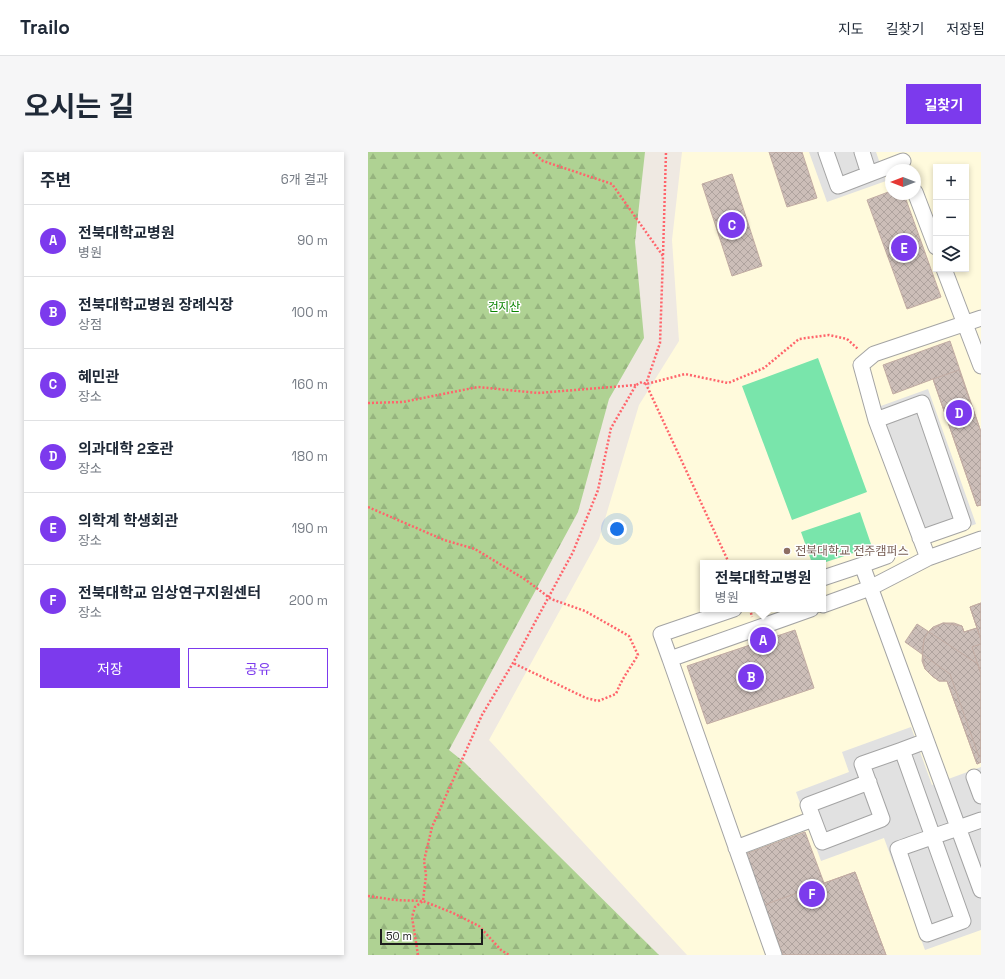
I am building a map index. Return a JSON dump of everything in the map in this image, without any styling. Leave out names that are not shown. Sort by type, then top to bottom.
[{"type":"lane","points":[[826,152],[838,186],[903,161]]},
{"type":"lane","points":[[862,152],[869,174]]},
{"type":"lane","points":[[918,200],[933,239]]},
{"type":"lane","points":[[945,272],[981,366]]},
{"type":"lane","points":[[928,558],[876,420],[861,365],[874,354],[981,318]]},
{"type":"lane","points":[[876,420],[922,403],[964,523],[920,538]]},
{"type":"lane","points":[[826,604],[870,588],[928,558],[981,539]]},
{"type":"lane","points":[[826,577],[887,556]]},
{"type":"lane","points":[[862,565],[981,890]]},
{"type":"lane","points":[[725,612],[661,634],[774,955]]},
{"type":"lane","points":[[670,659],[803,612]]},
{"type":"lane","points":[[868,782],[808,805],[822,842],[882,819],[862,764],[926,741]]},
{"type":"lane","points":[[902,750],[933,837],[963,922],[927,934],[898,849],[933,837],[981,820]]},
{"type":"lane","points":[[974,777],[981,796]]},
{"type":"lane","points":[[736,848],[813,819]]},
{"type":"path","points":[[533,152],[543,161],[612,184],[663,256]]},
{"type":"path","points":[[666,152],[660,343],[646,384],[728,560]]},
{"type":"path","points":[[368,403],[403,402],[478,388],[538,392],[636,384],[642,382],[646,384],[685,374],[728,383],[764,368],[799,338],[829,335],[848,339],[861,352],[874,354]]},
{"type":"path","points":[[418,955],[412,917],[415,908],[423,901],[426,875],[424,861],[432,827],[482,715],[513,663],[573,552],[598,490],[611,428],[636,384]]},
{"type":"path","points":[[368,506],[444,540],[475,549],[526,580],[548,597],[585,611],[629,636],[638,655],[629,670],[623,676],[616,694],[598,701],[586,698],[513,663]]},
{"type":"path","points":[[368,896],[423,901],[479,926],[501,950],[509,955]]},
{"type":"shaded area","name":"전북대학교 전주캠퍼스","points":[[682,152],[981,152],[981,955],[687,955],[489,740],[599,539],[639,405],[679,341],[672,240]]},
{"type":"shaded area","points":[[809,152],[876,152],[885,181],[827,202]]},
{"type":"shaded area","points":[[928,389],[976,524],[915,546],[867,411]]},
{"type":"shaded area","points":[[911,727],[932,785],[981,767],[981,930],[925,950],[884,838],[821,861],[796,792],[849,772],[842,752]]},
{"type":"green space","name":"건지산","points":[[368,152],[645,152],[635,242],[644,338],[609,399],[578,512],[449,750],[464,762],[659,955],[368,955]]},
{"type":"green space","points":[[818,358],[867,492],[792,520],[742,386]]},
{"type":"green space","points":[[860,512],[872,547],[826,562],[826,560],[811,560],[801,532]]},
{"type":"building","points":[[769,152],[802,152],[817,198],[787,207]]},
{"type":"building","points":[[732,174],[762,266],[732,276],[702,184]]},
{"type":"building","points":[[885,193],[885,200],[906,200],[941,297],[907,309],[867,200]]},
{"type":"building","points":[[950,341],[981,432],[981,505],[977,506],[933,379],[893,394],[883,365]]},
{"type":"building","points":[[959,370],[981,432],[981,505],[977,506],[933,379]]},
{"type":"building","points":[[981,603],[981,762],[977,764],[947,681],[939,681],[925,669],[922,653],[924,639],[933,627],[943,623],[954,623],[962,626],[964,632],[977,628],[970,607]]},
{"type":"building","points":[[981,603],[981,640],[970,607]]},
{"type":"building","points":[[943,623],[962,626],[964,632],[977,628],[981,640],[981,644],[972,647],[981,674],[981,762],[977,764],[947,681],[939,681],[932,676],[925,669],[922,661],[924,639],[928,632]]},
{"type":"building","points":[[917,624],[978,664],[981,674],[981,756],[979,757],[950,674],[905,642]]},
{"type":"building","points":[[795,630],[814,688],[707,724],[687,666]]},
{"type":"building","points":[[805,832],[824,883],[855,872],[886,955],[783,955],[745,854]]},
{"type":"building","points":[[855,872],[886,955],[783,955],[764,905]]},
{"type":"place","name":"혜민관","points":[[732,225]]},
{"type":"place","name":"의학계 학생회관","points":[[904,248]]},
{"type":"place","name":"의과대학 2호관","points":[[959,413]]},
{"type":"place","name":"전북대학교 전주캠퍼스","points":[[787,551]]},
{"type":"place","name":"전북대학교병원","points":[[763,640]]},
{"type":"place","name":"전북대학교병원 장례식장","points":[[751,677]]},
{"type":"place","name":"전북대학교 임상연구지원센터","points":[[812,894]]}]
